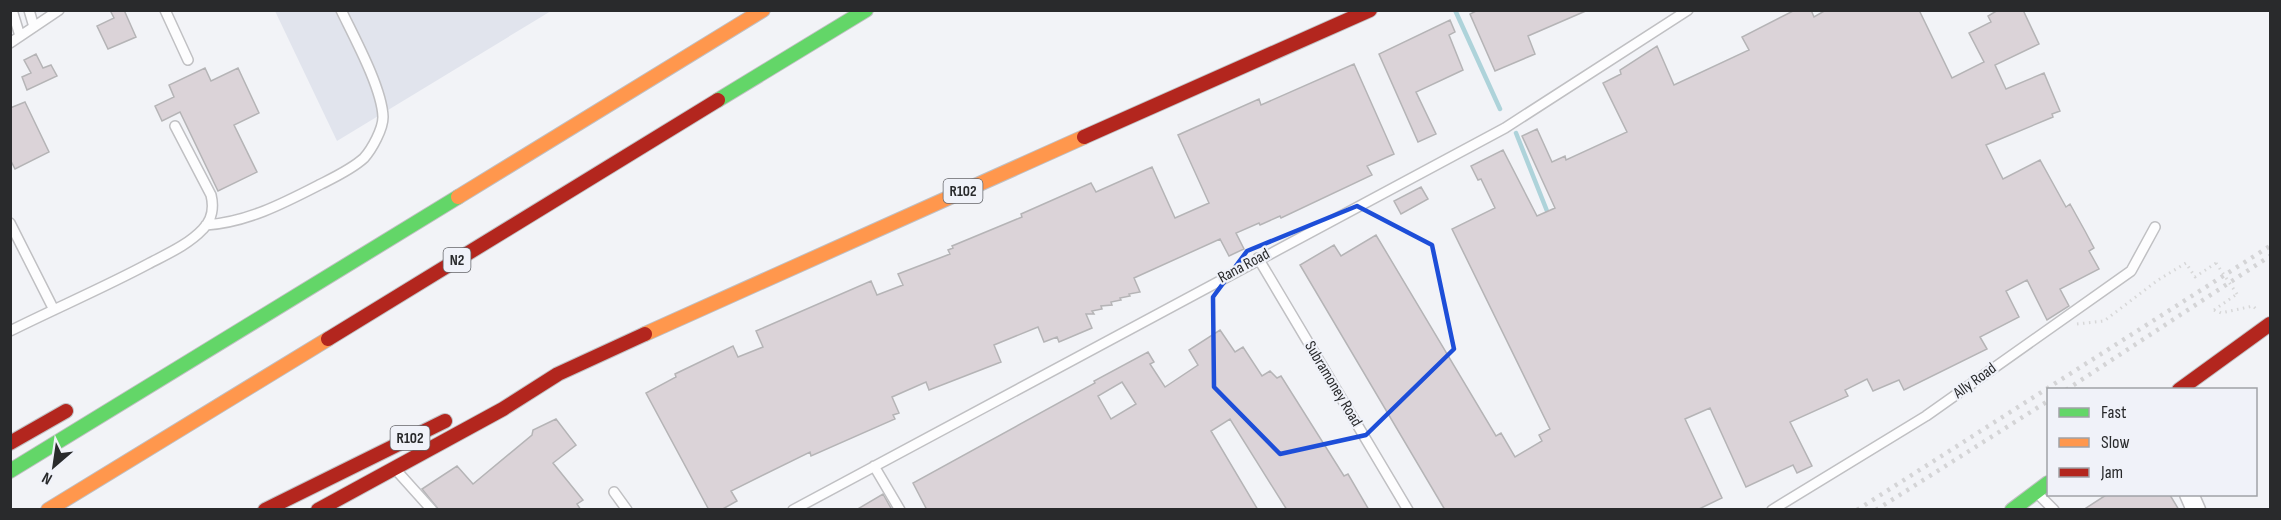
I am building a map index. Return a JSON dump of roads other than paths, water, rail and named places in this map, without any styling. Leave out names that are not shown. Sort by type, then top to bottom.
[{"type":"main road","points":[[10,471],[763,10]]},
{"type":"main road","name":"N2","points":[[48,510],[866,10]]},
{"type":"main road","name":"R102","points":[[489,401],[519,387],[558,374],[1370,10]]},
{"type":"main road","points":[[2182,388],[2270,326]]},
{"type":"main road","points":[[132,379],[170,373]]},
{"type":"main road","name":"R102","points":[[318,510],[503,409],[558,374]]},
{"type":"main road","points":[[10,443],[81,402]]},
{"type":"main road","name":"R102","points":[[265,510],[460,414]]},
{"type":"main road","points":[[342,510],[372,480]]},
{"type":"main road","points":[[2012,510],[2047,484]]},
{"type":"street","points":[[2189,496],[2196,510]]},
{"type":"lane","points":[[12,10],[20,36]]},
{"type":"lane","points":[[29,10],[34,27]]},
{"type":"lane","points":[[10,43],[59,10]]},
{"type":"lane","points":[[165,10],[188,60]]},
{"type":"lane","points":[[206,225],[235,221],[272,208],[346,170],[364,157],[370,149],[383,116],[377,91],[342,10]]},
{"type":"lane","name":"Rana Road","points":[[793,510],[1258,258],[1504,128],[1688,10]]},
{"type":"lane","points":[[10,331],[175,250],[194,237],[206,225],[212,208],[211,195],[175,126]]},
{"type":"lane","points":[[10,223],[54,310]]},
{"type":"lane","name":"Ally Road","points":[[1772,510],[1926,416],[2131,271],[2155,227]]},
{"type":"lane","name":"Subramoney Road","points":[[1258,258],[1408,510]]},
{"type":"lane","points":[[874,466],[900,510]]},
{"type":"lane","points":[[394,468],[432,510]]},
{"type":"lane","points":[[614,492],[627,510]]},
{"type":"lane","points":[[2036,492],[2054,510]]},
{"type":"waterway","points":[[1455,10],[1500,109]]},
{"type":"waterway","points":[[1516,133],[1549,216]]},
{"type":"railway","points":[[2048,388],[2270,246]]},
{"type":"railway","points":[[2069,388],[2270,256]]},
{"type":"railway","points":[[1857,510],[2047,389]]},
{"type":"railway","points":[[1876,510],[2047,402]]}]
